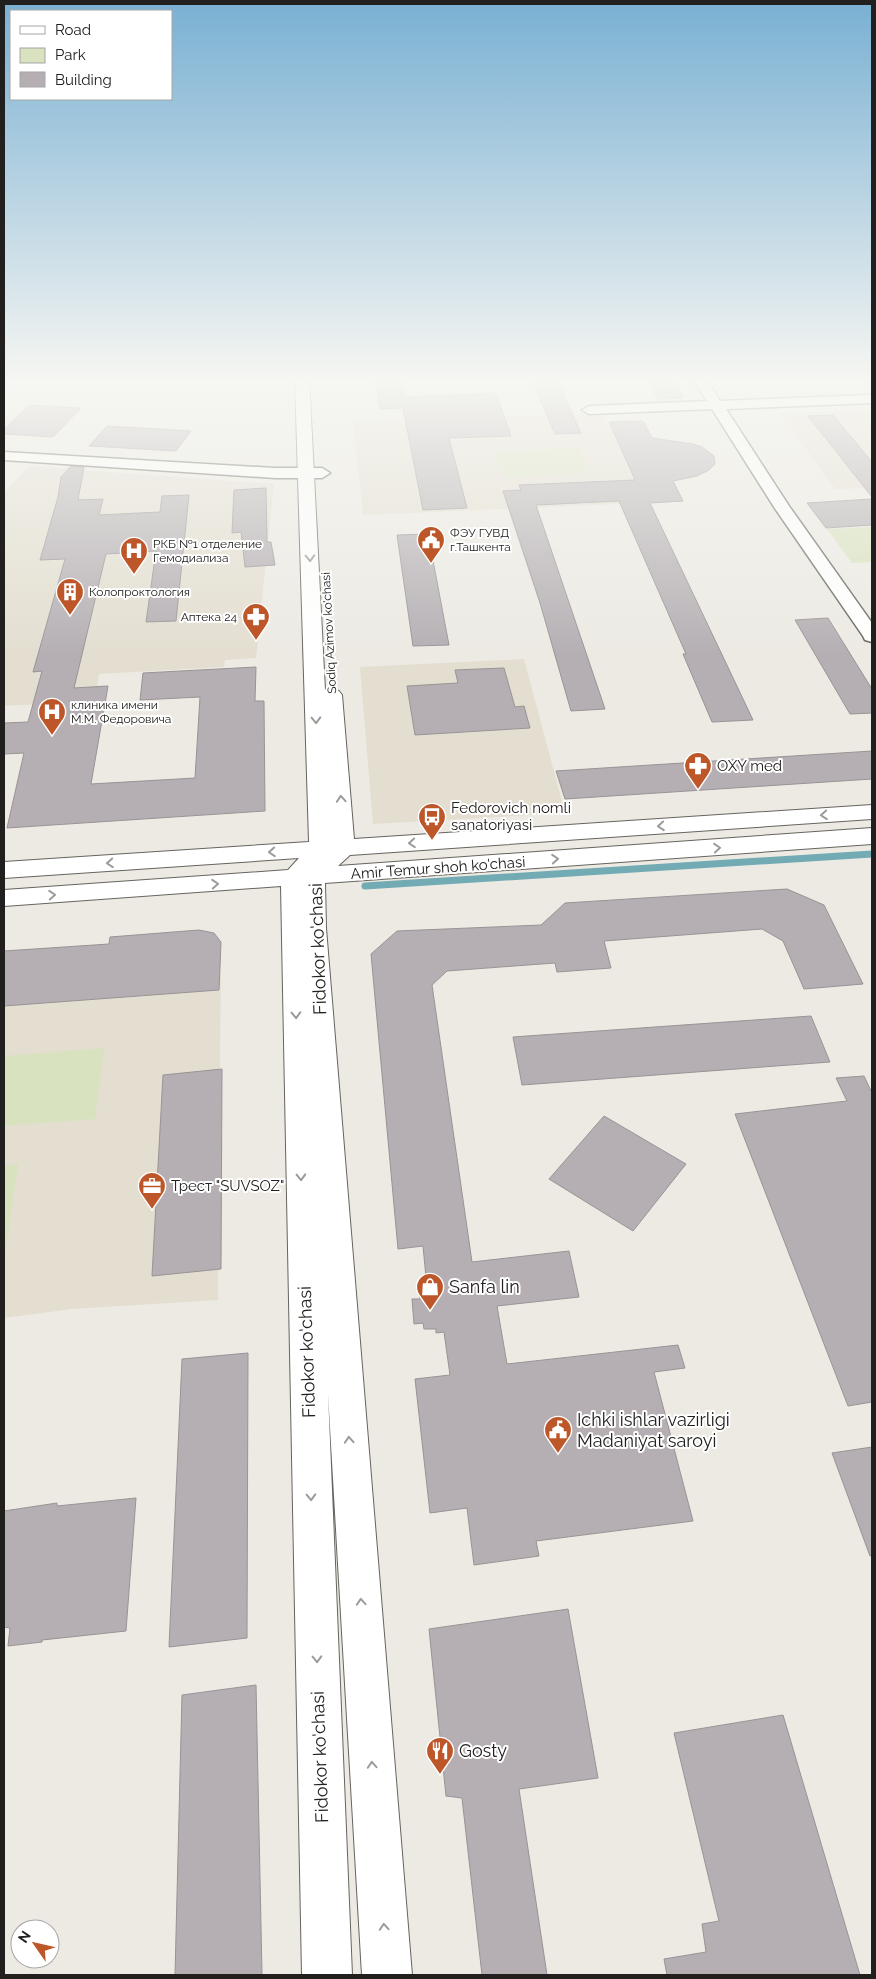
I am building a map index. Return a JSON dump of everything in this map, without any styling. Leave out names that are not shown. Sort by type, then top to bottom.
[{"type":"main road","name":"Sodiq Azimov ko'chasi","points":[[316,470],[316,531],[339,765],[318,863]]},
{"type":"main road","name":"Amir Temur shoh ko'chasi","points":[[4,898],[318,863],[872,812]]},
{"type":"main road","name":"Amir Temur shoh ko'chasi","points":[[4,870],[318,863],[872,836]]},
{"type":"main road","name":"Fidokor ko'chasi","points":[[318,863],[296,1010],[327,1975]]},
{"type":"main road","name":"Fidokor ko'chasi","points":[[318,863],[312,887],[313,928],[388,1975]]},
{"type":"street","points":[[759,470],[842,595],[872,636]]},
{"type":"shaded area","name":"РКБ №1 отделение Гемодиализа","points":[[26,470],[89,470],[274,484],[256,658],[225,660],[224,667],[99,674],[94,701],[4,706],[4,492]]},
{"type":"shaded area","points":[[358,470],[630,470],[645,503],[363,515]]},
{"type":"shaded area","points":[[822,470],[872,470],[872,488],[835,489]]},
{"type":"shaded area","points":[[524,659],[565,813],[373,824],[360,667]]},
{"type":"shaded area","points":[[199,930],[221,942],[218,1300],[72,1309],[4,1318],[4,951],[82,946],[106,965],[110,937]]},
{"type":"green space","points":[[500,470],[589,470],[590,473],[502,477]]},
{"type":"green space","points":[[872,527],[872,562],[852,563],[827,529]]},
{"type":"green space","points":[[104,1048],[95,1119],[4,1126],[4,1056]]},
{"type":"green space","points":[[18,1164],[4,1262],[4,1166]]},
{"type":"building","points":[[67,470],[83,470],[78,500],[103,499],[99,515],[160,512],[162,496],[189,495],[176,621],[146,622],[156,551],[106,554],[74,688],[108,686],[91,784],[195,778],[200,697],[140,700],[143,673],[256,667],[255,701],[264,701],[265,811],[7,828],[24,753],[4,754],[4,723],[28,722],[42,671],[33,672],[65,559],[40,560],[58,497],[61,477]]},
{"type":"building","points":[[415,470],[457,470],[467,508],[423,510]]},
{"type":"building","points":[[631,470],[708,470],[697,476],[673,481],[683,501],[650,503],[753,720],[712,722],[683,654],[686,654],[619,501],[536,505],[605,709],[571,711],[540,603],[503,491],[521,490],[519,485],[635,480]]},
{"type":"building","points":[[851,470],[872,470],[872,497]]},
{"type":"building","points":[[266,488],[267,542],[271,542],[275,565],[245,567],[241,532],[232,533],[234,490]]},
{"type":"building","points":[[872,499],[872,525],[826,528],[807,503]]},
{"type":"building","points":[[428,534],[449,645],[413,646],[397,535]]},
{"type":"building","points":[[828,618],[872,689],[872,713],[850,714],[795,620]]},
{"type":"building","points":[[504,668],[515,707],[524,706],[530,728],[415,735],[407,686],[458,683],[455,670]]},
{"type":"building","points":[[872,751],[872,779],[565,799],[556,771]]},
{"type":"building","points":[[787,889],[824,905],[863,984],[804,989],[783,941],[762,929],[604,941],[611,968],[557,972],[555,963],[447,971],[432,985],[472,1262],[569,1251],[579,1297],[497,1306],[507,1364],[678,1345],[685,1368],[654,1372],[693,1521],[536,1541],[539,1556],[474,1565],[467,1508],[430,1513],[415,1379],[450,1375],[444,1332],[436,1333],[436,1329],[424,1329],[423,1323],[414,1324],[412,1299],[420,1299],[419,1289],[427,1288],[423,1246],[398,1249],[371,954],[397,931],[541,925],[565,903]]},
{"type":"building","points":[[199,930],[214,933],[221,942],[219,990],[4,1006],[4,951],[109,944],[110,937]]},
{"type":"building","points":[[811,1016],[830,1062],[522,1085],[513,1037]]},
{"type":"building","name":"Трест \"SUVSOZ\"","points":[[222,1069],[221,1269],[152,1276],[163,1075]]},
{"type":"building","points":[[864,1076],[872,1093],[872,1402],[848,1406],[735,1114],[847,1101],[836,1078]]},
{"type":"building","points":[[604,1116],[686,1164],[633,1231],[549,1179]]},
{"type":"building","points":[[248,1353],[247,1638],[169,1647],[182,1359]]},
{"type":"building","points":[[872,1447],[872,1555],[870,1556],[832,1453]]},
{"type":"building","points":[[136,1498],[126,1631],[42,1640],[42,1642],[8,1646],[10,1628],[4,1627],[4,1511],[57,1503],[57,1506]]},
{"type":"building","points":[[568,1609],[598,1778],[519,1789],[547,1975],[482,1975],[462,1798],[446,1796],[429,1629]]},
{"type":"building","points":[[256,1685],[262,1975],[175,1975],[182,1695]]},
{"type":"building","points":[[783,1715],[860,1975],[667,1975],[664,1959],[706,1952],[702,1924],[719,1921],[674,1733]]},
{"type":"waterway","points":[[365,886],[872,854]]},
{"type":"place","name":"ФЭУ ГУВД г.Ташкента","points":[[431,564]]},
{"type":"place","name":"РКБ №1 отделение Гемодиализа","points":[[134,575]]},
{"type":"place","name":"Колопроктология","points":[[70,616]]},
{"type":"place","name":"Аптека 24","points":[[256,641]]},
{"type":"place","name":"клиника имени М.М. Федоровича","points":[[52,736]]},
{"type":"place","name":"OXY med","points":[[698,790]]},
{"type":"place","name":"Fedorovich nomli sanatoriyasi","points":[[432,841]]},
{"type":"place","name":"Трест \"SUVSOZ\"","points":[[152,1210]]},
{"type":"place","name":"Sanfa lin","points":[[430,1311]]},
{"type":"place","name":"Ichki ishlar vazirligi Madaniyat saroyi","points":[[558,1454]]},
{"type":"place","name":"Gosty","points":[[440,1775]]}]
